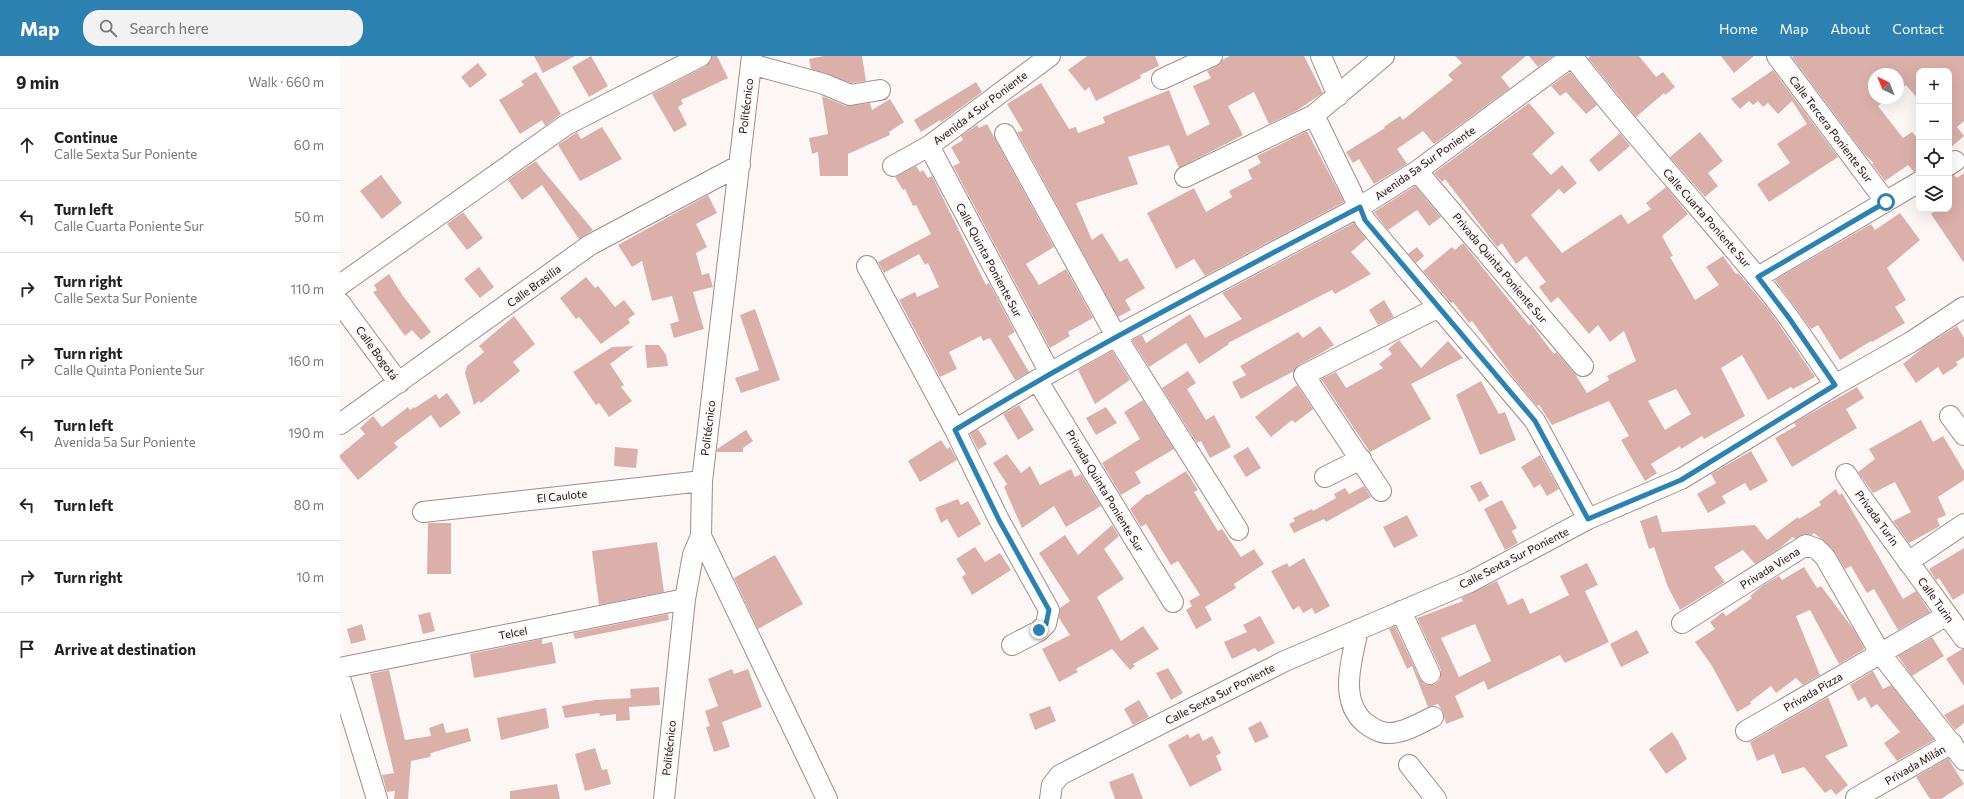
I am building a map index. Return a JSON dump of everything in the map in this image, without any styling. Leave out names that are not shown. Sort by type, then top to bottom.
[{"type":"street","points":[[340,285],[566,125],[700,56]]},
{"type":"street","name":"Avenida 4 Sur Poniente","points":[[893,166],[929,146],[1050,56]]},
{"type":"street","points":[[1162,79],[1212,56]]},
{"type":"street","points":[[1321,56],[1338,96]]},
{"type":"street","points":[[1184,177],[1314,116],[1384,56]]},
{"type":"street","name":"Avenida 5a Sur Poniente","points":[[955,430],[1043,377],[1116,336],[1360,207],[1417,171],[1572,56]]},
{"type":"street","name":"Calle Cuarta Poniente Sur","points":[[1572,56],[1607,101],[1758,277],[1789,318],[1835,385]]},
{"type":"street","name":"Calle Tercera Poniente Sur","points":[[1777,56],[1886,202]]},
{"type":"street","points":[[752,60],[824,84],[850,95],[880,90]]},
{"type":"street","name":"Politécnico","points":[[664,799],[685,599],[692,555],[701,536],[702,481],[752,60]]},
{"type":"street","points":[[1314,116],[1360,207],[1365,220],[1535,421],[1588,519]]},
{"type":"street","points":[[1005,134],[1116,336],[1238,530]]},
{"type":"street","name":"Calle Quinta Poniente Sur","points":[[929,146],[1043,377]]},
{"type":"street","name":"Calle Brasilia","points":[[340,424],[590,245],[740,165]]},
{"type":"street","name":"Privada Quinta Poniente Sur","points":[[1417,171],[1583,366]]},
{"type":"street","points":[[1758,277],[1916,184]]},
{"type":"street","points":[[867,266],[955,430],[999,520],[1049,610],[1046,624],[1012,645]]},
{"type":"street","name":"Calle Bogotá","points":[[340,303],[399,383]]},
{"type":"street","points":[[1381,491],[1304,375],[1439,307]]},
{"type":"street","name":"Calle Sexta Sur Poniente","points":[[1051,792],[1060,776],[1243,682],[1286,661],[1470,582],[1588,519],[1681,480],[1835,385],[1911,342],[1964,307]]},
{"type":"street","name":"Privada Quinta Poniente Sur","points":[[1043,377],[1173,602]]},
{"type":"street","points":[[1950,416],[1964,435]]},
{"type":"street","points":[[1325,477],[1361,459]]},
{"type":"street","name":"Privada Turin","points":[[1846,474],[1908,562]]},
{"type":"street","name":"El Caulote","points":[[423,512],[702,481]]},
{"type":"street","points":[[1908,562],[1964,524]]},
{"type":"street","points":[[701,536],[827,799]]},
{"type":"street","name":"Privada Viena","points":[[1682,623],[1806,545],[1817,549],[1825,557],[1880,653]]},
{"type":"street","name":"Calle Turin","points":[[1908,562],[1963,636]]},
{"type":"street","name":"Telcel","points":[[340,668],[685,599]]},
{"type":"street","points":[[1401,611],[1430,674]]},
{"type":"street","name":"Privada Pizza","points":[[1746,731],[1947,615]]},
{"type":"street","points":[[1358,630],[1349,670],[1349,694],[1358,717],[1372,729],[1390,734],[1404,730],[1433,717]]},
{"type":"street","points":[[1880,653],[1964,760]]},
{"type":"street","points":[[340,678],[377,799]]},
{"type":"street","name":"Privada Milán","points":[[1856,798],[1952,743]]},
{"type":"street","points":[[1409,765],[1436,799]]},
{"type":"building","points":[[534,56],[575,56],[543,73]]},
{"type":"building","points":[[591,56],[608,86],[589,97],[572,67]]},
{"type":"building","points":[[712,56],[717,56],[728,78],[681,100],[683,104],[678,107],[687,125],[674,132],[652,94],[706,66],[711,62]]},
{"type":"building","points":[[824,56],[862,56],[866,81],[851,83],[811,69],[809,59]]},
{"type":"building","points":[[1087,56],[1155,56],[1159,66],[1140,75],[1141,78],[1096,101],[1089,87],[1085,91],[1068,70]]},
{"type":"building","points":[[1230,56],[1304,56],[1323,93],[1296,111],[1269,124],[1254,92],[1228,106],[1243,135],[1179,168],[1169,145],[1128,157],[1138,184],[1076,203],[1092,240],[1102,233],[1120,262],[1127,258],[1145,288],[1125,300],[1131,310],[1118,317],[1017,132],[1023,131],[1007,104],[1041,83],[1069,129],[1076,127],[1078,133],[1105,123],[1103,117],[1169,90],[1187,136],[1210,124],[1193,86],[1211,78],[1207,71],[1217,66],[1222,60]]},
{"type":"building","points":[[1455,56],[1526,56],[1501,77],[1510,88],[1434,144],[1423,131],[1397,149],[1407,164],[1374,184],[1359,159],[1353,163],[1346,152],[1385,128],[1384,127],[1400,116],[1403,120],[1453,80],[1448,75],[1462,63]]},
{"type":"building","points":[[1529,56],[1553,56],[1538,67]]},
{"type":"building","points":[[1590,56],[1639,56],[1656,77],[1663,72],[1675,87],[1665,95],[1664,93],[1636,117],[1588,58]]},
{"type":"building","points":[[1721,56],[1754,56],[1734,73]]},
{"type":"building","points":[[1964,56],[1964,121],[1957,127],[1964,136],[1952,146],[1952,68],[1916,68],[1916,97],[1906,85],[1904,86],[1904,68],[1868,68],[1868,104],[1880,104],[1878,106],[1903,138],[1912,132],[1916,137],[1916,172],[1914,172],[1908,165],[1885,181],[1872,164],[1874,163],[1865,155],[1792,57]]},
{"type":"building","points":[[478,63],[487,75],[470,88],[461,77]]},
{"type":"building","points":[[1773,70],[1838,157],[1769,202],[1757,184],[1790,163],[1777,144],[1807,124],[1792,101],[1778,114],[1768,103],[1763,107],[1758,101],[1753,105],[1749,101],[1740,109],[1731,99]]},
{"type":"building","points":[[536,72],[561,114],[545,126],[542,120],[520,134],[499,100],[524,85],[521,81]]},
{"type":"building","points":[[1570,72],[1597,105],[1586,114],[1566,92],[1560,96],[1551,86]]},
{"type":"building","points":[[976,82],[982,92],[941,122],[940,120],[921,132],[914,120]]},
{"type":"building","points":[[822,96],[846,106],[870,103],[872,110],[890,99],[904,122],[889,132],[890,135],[848,154],[848,176],[820,176],[818,152],[812,154],[809,138],[828,134]]},
{"type":"building","points":[[1529,103],[1555,133],[1532,154],[1551,175],[1562,165],[1577,183],[1564,194],[1559,189],[1531,215],[1562,253],[1621,214],[1628,224],[1651,209],[1646,203],[1666,187],[1688,214],[1662,236],[1673,256],[1670,257],[1695,300],[1719,285],[1706,267],[1723,256],[1736,274],[1738,273],[1769,310],[1815,377],[1793,389],[1791,387],[1768,400],[1742,355],[1721,368],[1745,416],[1704,439],[1702,436],[1681,449],[1680,446],[1651,464],[1657,473],[1645,481],[1621,440],[1629,436],[1609,401],[1552,425],[1539,405],[1537,406],[1513,377],[1472,321],[1469,323],[1453,302],[1451,303],[1423,271],[1452,247],[1455,250],[1463,243],[1529,325],[1531,324],[1554,354],[1556,352],[1575,374],[1587,393],[1609,380],[1607,376],[1636,361],[1624,331],[1610,342],[1598,325],[1589,334],[1558,297],[1551,303],[1539,287],[1546,282],[1526,256],[1516,264],[1502,243],[1497,247],[1445,179],[1442,182],[1434,173]],"holes":[[[1676,389],[1691,414],[1665,430],[1648,401]]]},
{"type":"building","points":[[987,124],[1054,247],[1026,264],[1039,285],[1066,269],[1093,318],[1068,332],[1070,336],[1050,348],[953,166],[960,163],[951,147],[963,140],[961,136],[977,125],[979,128]]},
{"type":"building","points":[[602,127],[622,159],[580,181],[558,145],[577,132],[581,139]]},
{"type":"building","points":[[1307,131],[1344,202],[1205,276],[1194,259],[1176,269],[1147,213],[1194,188],[1206,212],[1232,197],[1229,191],[1252,179],[1248,170],[1261,163],[1257,156]]},
{"type":"building","points":[[1700,132],[1723,161],[1708,173],[1718,186],[1705,197],[1670,157]]},
{"type":"building","points":[[1620,133],[1630,146],[1599,172],[1589,160]]},
{"type":"building","points":[[536,161],[593,230],[579,239],[542,185],[522,200],[508,180]]},
{"type":"building","points":[[916,166],[920,172],[923,170],[928,178],[932,176],[986,285],[989,283],[1015,332],[1008,336],[1029,372],[1015,380],[990,338],[983,341],[981,336],[949,352],[957,369],[940,377],[899,300],[915,292],[917,297],[939,287],[928,263],[925,265],[919,254],[884,273],[878,262],[931,234],[916,205],[913,206],[905,189],[903,190],[895,177]]},
{"type":"building","points":[[1964,173],[1964,263],[1931,214],[1934,212],[1952,212],[1952,175],[1954,175],[1957,178]]},
{"type":"building","points":[[381,175],[402,203],[382,219],[360,191]]},
{"type":"building","points":[[1415,186],[1441,217],[1429,226],[1417,210],[1388,230],[1374,212]]},
{"type":"building","points":[[708,195],[717,213],[696,224],[707,247],[696,253],[702,275],[709,273],[713,287],[693,292],[704,329],[674,338],[670,324],[679,321],[672,296],[652,301],[642,261],[632,267],[618,245]]},
{"type":"building","points":[[463,212],[483,238],[467,250],[447,224]]},
{"type":"building","points":[[1900,213],[1920,240],[1887,268],[1906,300],[1895,307],[1905,323],[1840,360],[1818,325],[1811,329],[1775,280],[1871,224],[1875,230]]},
{"type":"building","points":[[1354,223],[1366,239],[1351,252],[1371,274],[1335,294],[1332,290],[1228,343],[1229,344],[1199,364],[1186,343],[1149,367],[1132,340],[1142,335],[1146,343],[1190,314],[1205,338],[1242,319],[1222,293]]},
{"type":"building","points":[[1417,247],[1424,256],[1416,263],[1408,254]]},
{"type":"building","points":[[479,267],[494,287],[480,298],[464,279]]},
{"type":"building","points":[[389,274],[403,296],[431,332],[421,340],[412,330],[405,336],[373,292],[377,290],[374,285]]},
{"type":"building","points":[[586,277],[595,288],[598,286],[615,307],[624,300],[635,314],[628,319],[630,323],[601,344],[579,317],[576,319],[560,298]]},
{"type":"building","points":[[1384,300],[1394,317],[1378,325],[1369,310]]},
{"type":"building","points":[[755,309],[780,380],[741,393],[735,378],[759,370],[740,315]]},
{"type":"building","points":[[514,316],[535,344],[513,362],[520,371],[481,403],[479,401],[474,405],[465,373],[467,366],[484,352],[479,346]]},
{"type":"building","points":[[1320,326],[1334,345],[1299,365],[1294,371],[1241,399],[1232,382],[1246,375],[1240,366],[1298,332],[1303,338]]},
{"type":"building","points":[[1957,326],[1964,338],[1964,357],[1956,362],[1958,365],[1943,375],[1938,367],[1916,383],[1903,364],[1925,346]]},
{"type":"building","points":[[1399,340],[1421,368],[1448,341],[1463,358],[1411,384],[1431,419],[1370,452],[1321,379],[1336,372],[1346,388],[1383,368],[1379,364],[1392,354],[1388,349]]},
{"type":"building","points":[[645,345],[659,345],[666,355],[668,366],[647,368]]},
{"type":"building","points":[[634,346],[610,364],[624,385],[621,387],[632,401],[609,417],[599,403],[596,405],[573,372],[612,347]]},
{"type":"building","points":[[1112,351],[1130,380],[1095,404],[1078,370]]},
{"type":"building","points":[[1188,371],[1196,383],[1187,389],[1206,420],[1214,415],[1231,447],[1210,458],[1201,441],[1197,443],[1162,388]]},
{"type":"building","points":[[1481,381],[1499,414],[1505,412],[1516,440],[1480,455],[1456,395]]},
{"type":"building","points":[[1297,385],[1313,409],[1295,423],[1292,420],[1271,437],[1255,417]]},
{"type":"building","points":[[1857,387],[1864,398],[1846,409],[1857,428],[1792,467],[1775,438],[1796,426],[1794,423]]},
{"type":"building","points":[[447,393],[461,413],[440,428],[431,415],[394,443],[398,447],[358,480],[340,458],[340,455],[365,434],[360,428],[373,416],[382,427],[408,407],[410,410],[436,394],[439,399]]},
{"type":"building","points":[[1143,400],[1174,449],[1135,472],[1141,483],[1121,495],[1102,463],[1140,439],[1124,412]]},
{"type":"building","points":[[1019,405],[1034,430],[1018,440],[1003,414]]},
{"type":"building","points":[[1106,407],[1117,423],[1096,435],[1086,418]]},
{"type":"building","points":[[1921,420],[1933,442],[1943,436],[1964,471],[1964,480],[1938,497],[1946,515],[1937,519],[1940,526],[1909,543],[1893,521],[1911,512],[1895,482],[1873,493],[1858,472],[1875,459],[1869,449]]},
{"type":"building","points":[[978,429],[987,444],[978,450],[970,434]]},
{"type":"building","points":[[746,430],[753,441],[743,448],[743,452],[717,452],[717,449]]},
{"type":"building","points":[[941,440],[947,449],[950,447],[957,460],[920,482],[908,461]]},
{"type":"building","points":[[615,447],[638,449],[636,468],[614,466]]},
{"type":"building","points":[[1248,447],[1261,468],[1246,477],[1233,456]]},
{"type":"building","points":[[1751,451],[1768,481],[1750,491],[1745,483],[1722,496],[1726,503],[1708,513],[1697,494],[1716,483],[1711,474]]},
{"type":"building","points":[[1007,454],[1021,473],[1030,466],[1040,485],[1071,469],[1075,477],[1081,474],[1101,506],[1066,527],[1054,506],[1022,528],[1004,487],[1007,484],[993,463]]},
{"type":"building","points":[[1540,455],[1559,489],[1547,496],[1540,484],[1534,488],[1521,467]]},
{"type":"building","points":[[1186,471],[1198,490],[1194,492],[1218,531],[1222,529],[1241,557],[1254,549],[1264,564],[1234,584],[1236,588],[1205,607],[1212,620],[1196,629],[1186,610],[1192,606],[1189,601],[1200,595],[1178,561],[1171,565],[1146,524],[1141,527],[1130,509],[1147,494],[1148,495]]},
{"type":"building","points":[[1481,481],[1489,496],[1479,502],[1470,486]]},
{"type":"building","points":[[1364,486],[1371,497],[1326,522],[1324,519],[1294,533],[1289,524],[1295,521],[1293,518],[1312,509],[1313,511],[1336,498],[1334,494],[1345,488],[1349,494]]},
{"type":"building","points":[[1836,489],[1839,495],[1842,493],[1903,599],[1916,591],[1930,612],[1898,630],[1874,589],[1867,593],[1851,566],[1845,569],[1833,549],[1814,533],[1812,535],[1804,534],[1795,539],[1793,537],[1781,547],[1755,564],[1743,550],[1714,567],[1725,582],[1680,610],[1668,587],[1654,547],[1649,549],[1640,521],[1657,515],[1662,532],[1755,525],[1767,540],[1798,517],[1799,519],[1821,505],[1819,502]]},
{"type":"building","points":[[958,499],[961,505],[968,501],[981,524],[958,538],[947,519],[941,523],[935,508]]},
{"type":"building","points":[[1502,500],[1517,528],[1512,531],[1518,543],[1505,550],[1484,509]]},
{"type":"building","points":[[1407,515],[1418,536],[1394,548],[1383,527]]},
{"type":"building","points":[[428,523],[451,523],[451,574],[427,574]]},
{"type":"building","points":[[1112,525],[1119,536],[1104,549],[1124,579],[1097,597],[1121,641],[1143,626],[1159,649],[1133,664],[1135,666],[1130,670],[1112,649],[1076,669],[1078,672],[1059,682],[1042,649],[1070,635],[1059,618],[1060,608],[1070,601],[1039,553],[1065,535],[1078,555]]},
{"type":"building","points":[[657,542],[664,592],[599,605],[592,551]]},
{"type":"building","points":[[975,547],[985,562],[1000,553],[1011,570],[972,595],[962,577],[966,574],[956,559]]},
{"type":"building","points":[[1964,548],[1964,593],[1953,600],[1939,578],[1936,580],[1929,569]]},
{"type":"building","points":[[775,555],[803,604],[758,629],[734,578]]},
{"type":"building","points":[[1304,558],[1330,606],[1315,614],[1312,608],[1303,613],[1299,606],[1293,610],[1271,571],[1287,563],[1289,567]]},
{"type":"building","points":[[1587,563],[1598,585],[1585,591],[1609,642],[1565,663],[1560,655],[1488,690],[1484,681],[1455,696],[1464,717],[1446,724],[1443,712],[1438,704],[1428,707],[1412,666],[1407,669],[1389,629],[1395,626],[1420,679],[1424,684],[1434,685],[1440,680],[1441,670],[1417,618],[1463,601],[1461,598],[1497,581],[1508,605],[1523,598],[1530,614],[1569,595],[1560,576]],"holes":[[[1475,624],[1491,661],[1459,677],[1441,638]]]},
{"type":"building","points":[[1804,567],[1817,588],[1821,586],[1854,630],[1864,648],[1839,664],[1810,610],[1796,616],[1820,675],[1803,685],[1796,678],[1776,693],[1771,686],[1750,702],[1751,704],[1737,712],[1712,666],[1695,642],[1715,629],[1710,622],[1723,612],[1726,616],[1752,598],[1750,596],[1762,586],[1779,576],[1782,580]]},
{"type":"building","points":[[430,612],[435,631],[423,634],[418,615]]},
{"type":"building","points":[[668,614],[669,620],[575,639],[573,633]]},
{"type":"building","points":[[1260,616],[1275,643],[1258,652],[1255,648],[1232,659],[1224,642],[1247,632],[1243,625]]},
{"type":"building","points":[[362,624],[366,640],[351,644],[347,629]]},
{"type":"building","points":[[1637,630],[1649,653],[1621,667],[1610,644]]},
{"type":"building","points":[[1932,637],[1944,656],[1912,676],[1898,656]]},
{"type":"building","points":[[542,639],[542,644],[552,642],[556,663],[474,678],[470,654]]},
{"type":"building","points":[[1964,649],[1964,686],[1946,659]]},
{"type":"building","points":[[1168,668],[1183,693],[1171,700],[1156,673]]},
{"type":"building","points":[[732,669],[734,674],[748,669],[762,707],[722,722],[730,747],[714,752],[706,727],[710,726],[705,711],[718,706],[708,679]]},
{"type":"building","points":[[389,670],[405,740],[431,736],[429,728],[443,723],[446,733],[468,728],[471,741],[431,753],[430,757],[411,761],[408,799],[394,799],[395,791],[387,792],[382,775],[394,773],[370,674]]},
{"type":"building","points":[[1873,671],[1883,689],[1891,685],[1934,740],[1897,761],[1884,743],[1900,732],[1877,704],[1871,708],[1865,697],[1858,701],[1850,685]]},
{"type":"building","points":[[659,687],[660,705],[629,707],[630,720],[616,721],[616,714],[600,716],[599,713],[565,718],[562,706],[596,700],[631,698],[630,689]]},
{"type":"building","points":[[1828,697],[1848,746],[1825,756],[1848,785],[1836,795],[1831,789],[1825,793],[1804,767],[1782,774],[1774,754],[1757,761],[1750,742]]},
{"type":"building","points":[[1139,700],[1149,717],[1133,725],[1124,709]]},
{"type":"building","points":[[1964,704],[1964,723],[1955,730],[1944,715]]},
{"type":"building","points":[[1050,706],[1056,721],[1035,730],[1029,714]]},
{"type":"building","points":[[546,708],[549,728],[501,740],[497,718]]},
{"type":"building","points":[[1261,721],[1269,737],[1255,743],[1248,728]]},
{"type":"building","points":[[1672,732],[1687,759],[1666,774],[1649,749]]},
{"type":"building","points":[[1199,733],[1203,741],[1212,736],[1221,753],[1216,756],[1222,770],[1190,787],[1168,745],[1188,734],[1190,738]]},
{"type":"building","points":[[595,748],[602,770],[607,769],[611,784],[585,791],[575,754]]},
{"type":"building","points":[[1948,758],[1964,784],[1941,799],[1930,799],[1916,777]]},
{"type":"building","points":[[1133,773],[1143,799],[1115,799],[1109,782]]},
{"type":"building","points":[[557,784],[560,799],[510,799],[510,791]]},
{"type":"route","points":[[1039,630],[1046,624],[1049,610],[999,520],[955,430],[1037,380],[1116,336],[1360,207],[1365,220],[1535,421],[1588,519],[1681,480],[1835,385],[1789,318],[1758,277],[1886,202]]}]
